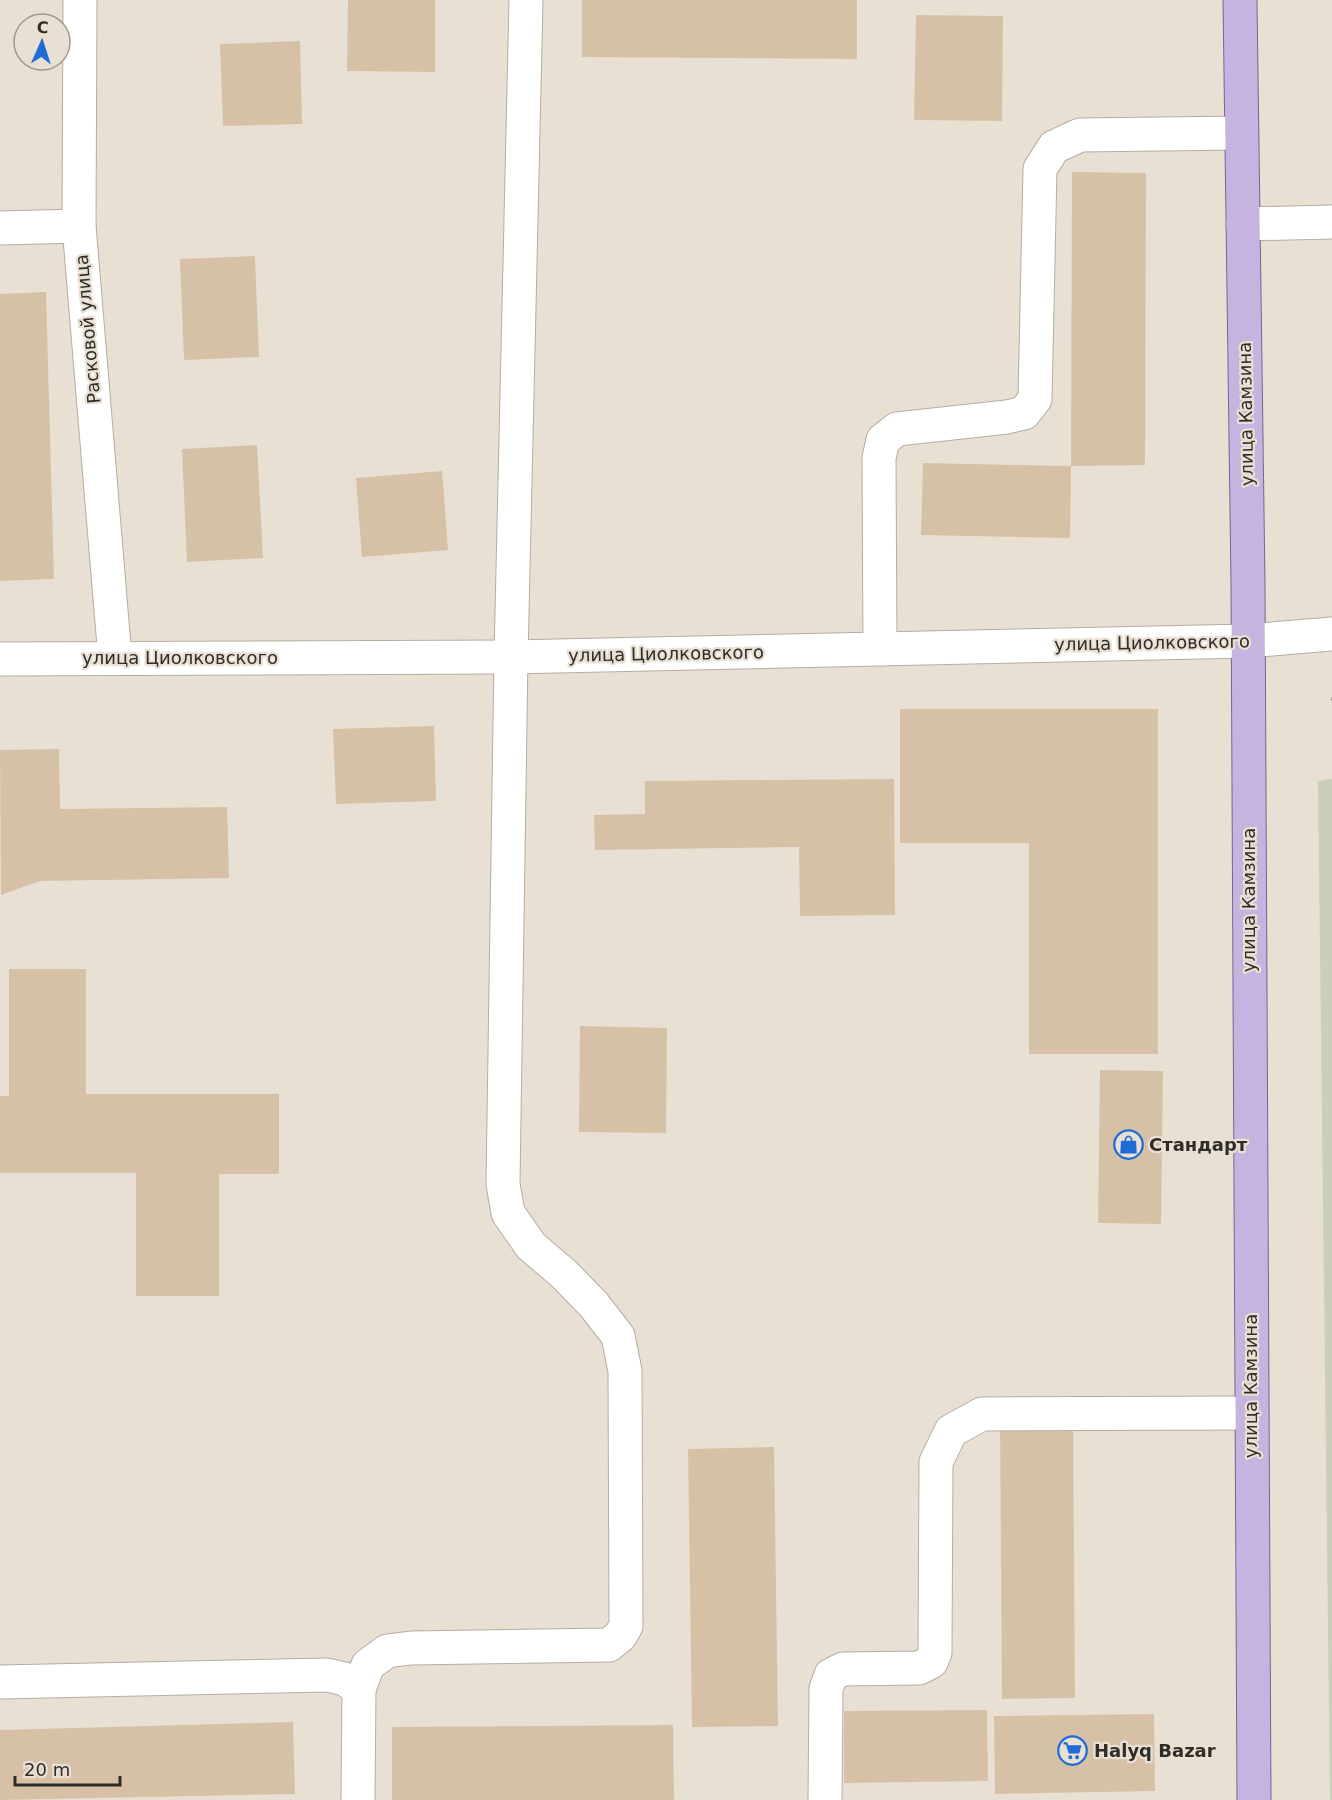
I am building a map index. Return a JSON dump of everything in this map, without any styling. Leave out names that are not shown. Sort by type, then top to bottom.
[{"type":"main road","name":"улица Камзина","points":[[1240,0],[1247,641],[1254,1800]]},
{"type":"street","name":"Расковой улица","points":[[80,0],[79,226],[115,658]]},
{"type":"street","points":[[358,1800],[359,1689],[368,1665],[387,1650],[609,1645],[620,1636],[626,1626],[625,1371],[618,1336],[594,1305],[564,1274],[531,1246],[508,1213],[503,1184],[511,657],[526,0]]},
{"type":"street","points":[[880,649],[879,458],[883,440],[897,429],[1007,417],[1024,413],[1035,399],[1040,169],[1054,147],[1080,135],[1241,133]]},
{"type":"street","points":[[1243,224],[1332,222]]},
{"type":"street","points":[[0,228],[79,226]]},
{"type":"street","name":"улица Циолковского","points":[[0,659],[511,657],[1247,641],[1332,634]]},
{"type":"street","points":[[825,1800],[826,1689],[831,1675],[843,1669],[919,1668],[931,1662],[935,1653],[936,1462],[951,1431],[981,1414],[1251,1413]]},
{"type":"street","points":[[0,1682],[327,1676],[345,1679],[359,1689]]},
{"type":"green space","points":[[1332,779],[1332,1800],[1330,1800],[1318,781]]},
{"type":"building","points":[[348,0],[435,0],[435,72],[347,71]]},
{"type":"building","points":[[582,0],[857,0],[857,59],[582,57]]},
{"type":"building","points":[[916,15],[1003,16],[1002,121],[914,120]]},
{"type":"building","points":[[300,41],[302,124],[223,126],[220,44]]},
{"type":"building","points":[[1072,172],[1146,173],[1145,465],[1071,466]]},
{"type":"building","points":[[255,256],[259,357],[184,360],[180,259]]},
{"type":"building","points":[[46,292],[54,579],[0,581],[0,294]]},
{"type":"building","points":[[257,445],[263,558],[187,562],[182,449]]},
{"type":"building","points":[[923,463],[1071,466],[1070,538],[921,535]]},
{"type":"building","points":[[442,471],[448,550],[362,557],[356,478]]},
{"type":"building","points":[[900,709],[1158,709],[1158,1054],[1029,1054],[1029,843],[900,843]]},
{"type":"building","points":[[434,726],[436,801],[336,804],[333,729]]},
{"type":"building","points":[[59,749],[60,809],[227,807],[229,878],[40,881],[1,895],[0,750]]},
{"type":"building","points":[[894,779],[895,915],[800,916],[799,847],[595,850],[594,815],[645,814],[645,781]]},
{"type":"building","points":[[9,969],[86,969],[86,1094],[279,1094],[279,1174],[219,1174],[219,1296],[136,1296],[136,1173],[0,1173],[0,1096],[9,1096]]},
{"type":"building","points":[[580,1026],[667,1028],[666,1133],[579,1132]]},
{"type":"building","points":[[1100,1070],[1163,1071],[1161,1224],[1098,1223]]},
{"type":"building","points":[[1073,1424],[1075,1698],[1002,1699],[1000,1425]]},
{"type":"building","points":[[774,1447],[778,1726],[692,1727],[688,1449]]},
{"type":"building","points":[[987,1710],[988,1781],[844,1783],[844,1711]]},
{"type":"building","points":[[1154,1714],[1155,1791],[995,1794],[994,1716]]},
{"type":"building","points":[[293,1722],[295,1794],[0,1800],[0,1730]]},
{"type":"building","points":[[673,1725],[674,1800],[392,1800],[392,1727]]},
{"type":"place","name":"Стандарт","points":[[1128,1145]]},
{"type":"place","name":"Halyq Bazar","points":[[1073,1751]]}]
